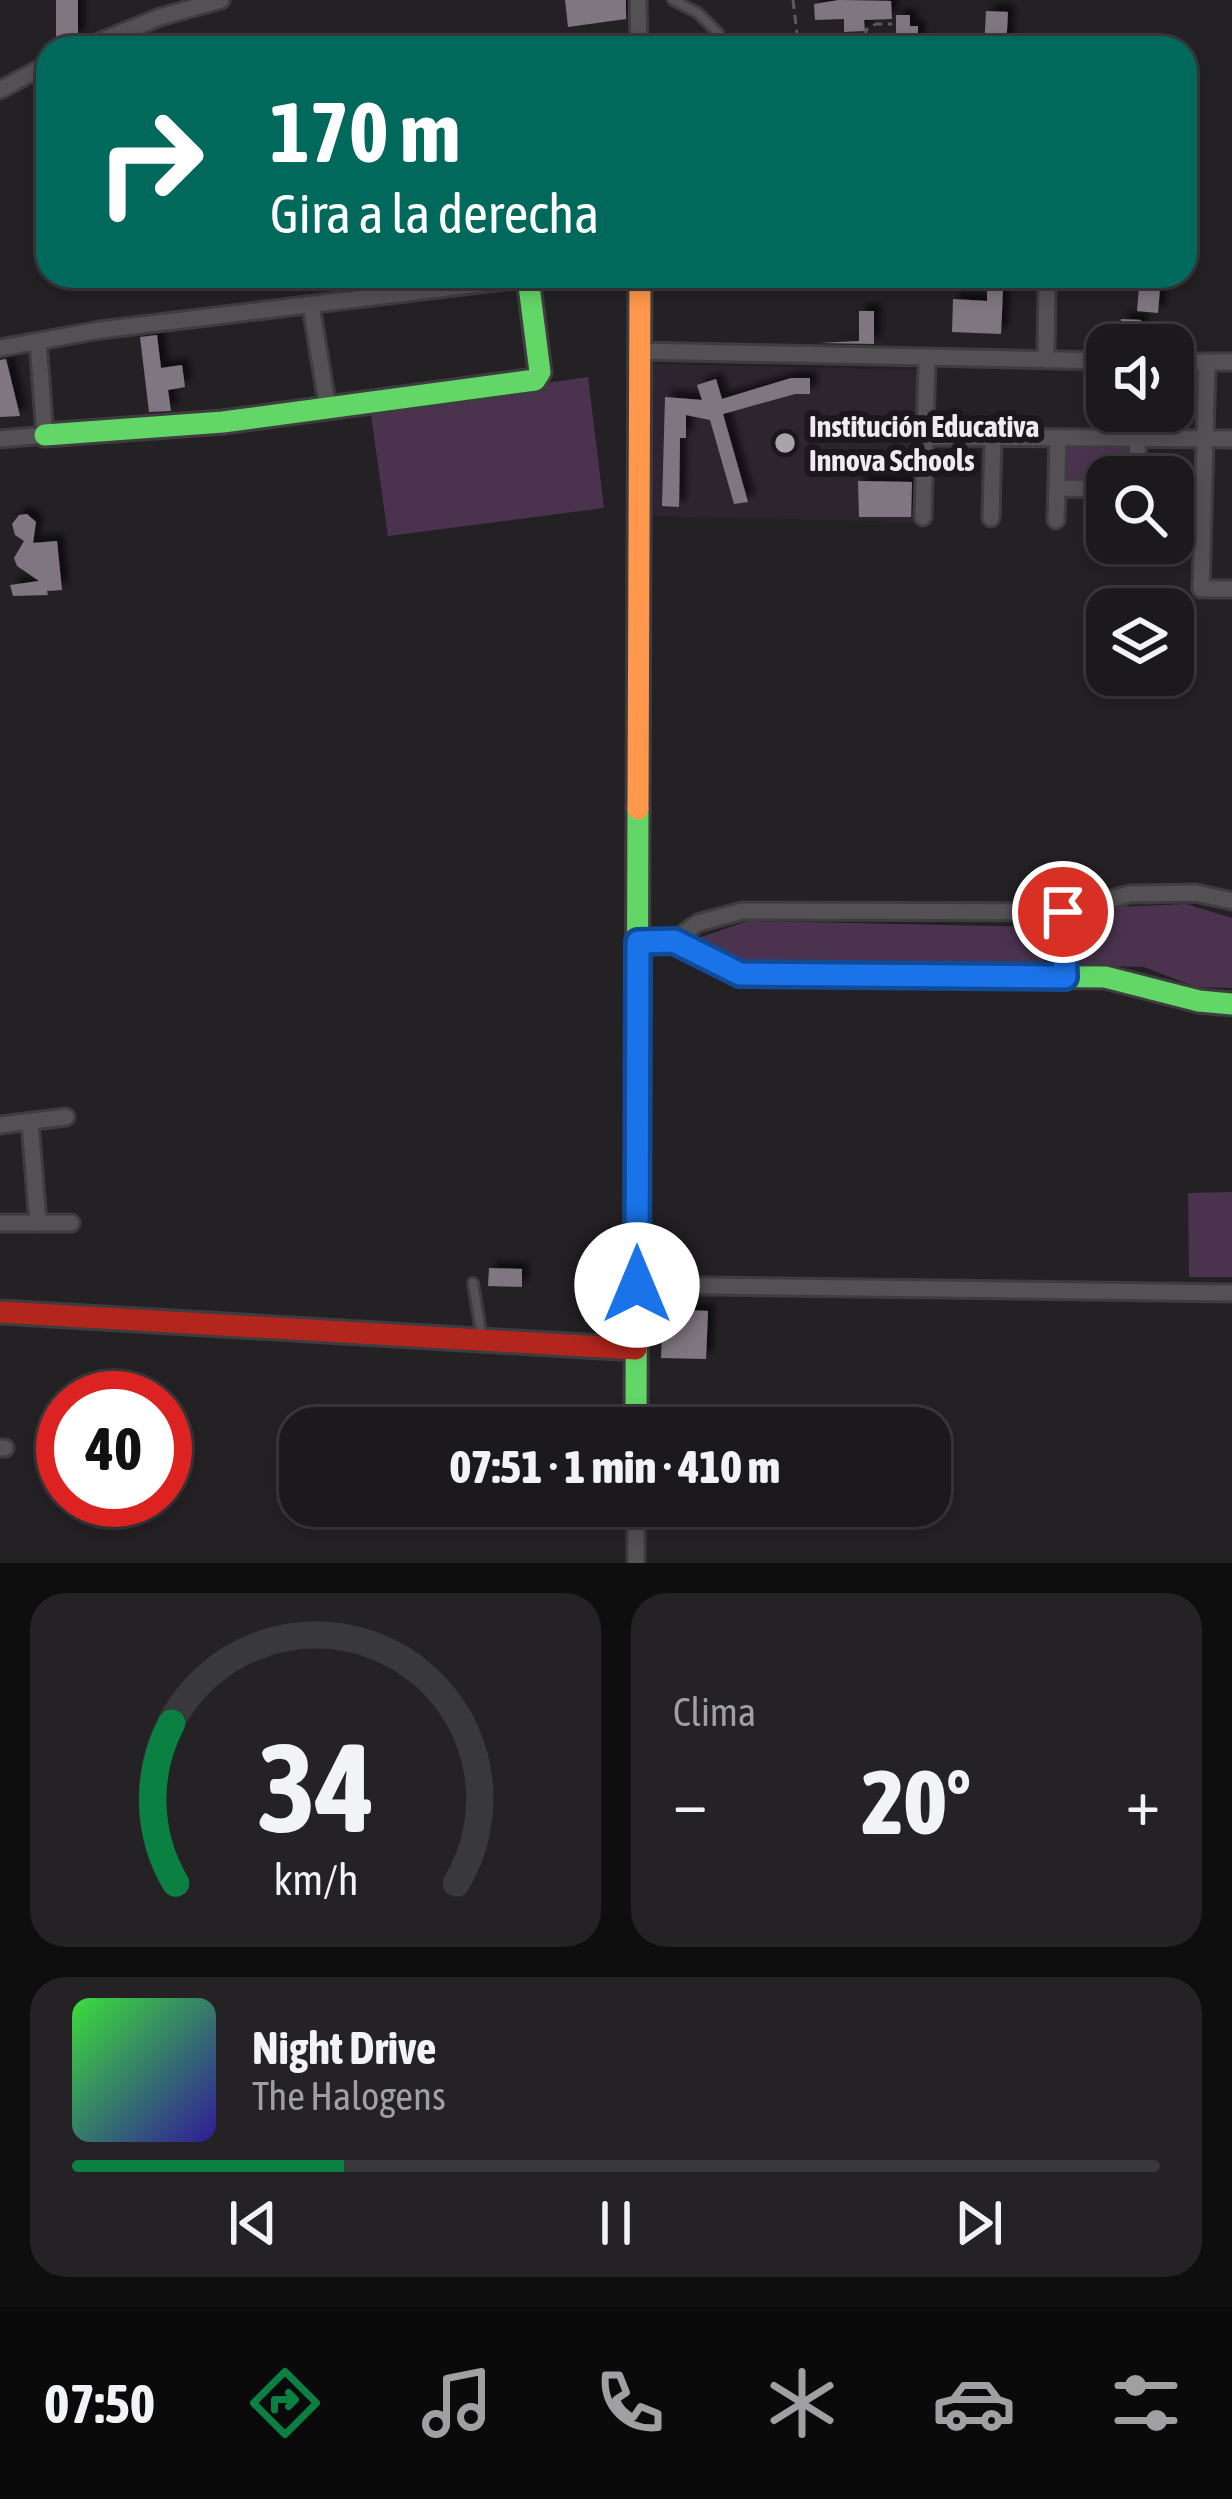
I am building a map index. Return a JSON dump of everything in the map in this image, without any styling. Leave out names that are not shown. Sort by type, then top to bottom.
[{"type":"street","points":[[153,0],[153,20]]},
{"type":"street","points":[[113,36],[221,0]]},
{"type":"street","points":[[638,0],[639,36]]},
{"type":"street","points":[[0,90],[36,70]]},
{"type":"street","points":[[0,348],[100,330],[423,288]]},
{"type":"street","points":[[0,439],[223,422],[535,380],[540,372],[537,288]]},
{"type":"street","points":[[636,1407],[640,288]]},
{"type":"street","points":[[1046,360],[1047,288]]},
{"type":"street","points":[[311,306],[328,409]]},
{"type":"street","points":[[38,343],[46,435]]},
{"type":"street","points":[[640,351],[1086,361]]},
{"type":"street","points":[[923,517],[927,359]]},
{"type":"street","points":[[1194,362],[1232,362]]},
{"type":"street","points":[[1207,362],[1201,589],[1232,589]]},
{"type":"street","points":[[925,437],[1232,439]]},
{"type":"street","points":[[991,518],[993,437]]},
{"type":"street","points":[[1056,520],[1058,438]]},
{"type":"street","points":[[1137,456],[1138,439]]},
{"type":"street","points":[[1057,488],[1086,489]]},
{"type":"street","points":[[674,941],[698,923],[742,911],[1063,912],[1130,894],[1196,892],[1232,901]]},
{"type":"street","points":[[1063,912],[1065,977]]},
{"type":"street","points":[[638,942],[674,941],[740,974],[1132,980],[1179,999],[1232,1004]]},
{"type":"street","points":[[0,1125],[66,1117]]},
{"type":"street","points":[[30,1122],[38,1223]]},
{"type":"street","points":[[0,1223],[71,1223]]},
{"type":"street","points":[[637,1285],[1232,1293]]},
{"type":"street","points":[[0,1312],[636,1349]]},
{"type":"street","points":[[636,1527],[636,1563]]},
{"type":"lane","points":[[638,0],[654,0]]},
{"type":"lane","points":[[673,0],[698,13],[719,34]]},
{"type":"lane","points":[[473,1283],[482,1340]]},
{"type":"path","points":[[793,0],[797,34]]},
{"type":"path","points":[[865,36],[876,24],[892,24]]},
{"type":"shaded area","name":"Institución Educativa Innova Schools","points":[[651,364],[920,370],[916,522],[651,516]]},
{"type":"shaded area","points":[[588,377],[604,508],[388,536],[370,408]]},
{"type":"shaded area","points":[[1061,444],[1134,444],[1133,456],[1086,456],[1086,484],[1060,484]]},
{"type":"shaded area","points":[[1186,904],[1232,918],[1232,988],[1196,987],[1144,967],[1079,965],[1078,924],[1117,907]]},
{"type":"shaded area","points":[[748,921],[1046,927],[1045,965],[746,962],[700,944],[701,937]]},
{"type":"shaded area","points":[[1232,1192],[1232,1277],[1189,1277],[1188,1193]]},
{"type":"building","points":[[56,0],[78,0],[78,36],[56,36]]},
{"type":"building","points":[[565,0],[626,0],[626,19],[568,27]]},
{"type":"building","points":[[891,1],[892,19],[864,20],[865,31],[844,32],[844,19],[815,20],[814,4]]},
{"type":"building","points":[[986,11],[1008,12],[1007,36],[985,36]]},
{"type":"building","points":[[896,15],[910,15],[910,26],[918,26],[918,36],[896,36]]},
{"type":"building","points":[[987,288],[1003,289],[1001,334],[952,332],[953,299],[987,301]]},
{"type":"building","points":[[1139,288],[1160,288],[1158,313],[1137,311]]},
{"type":"building","points":[[859,311],[874,311],[874,344],[818,343],[859,341]]},
{"type":"building","points":[[1121,319],[1141,320],[1141,324],[1121,324]]},
{"type":"building","points":[[157,335],[161,368],[182,365],[185,387],[168,390],[171,411],[149,412],[140,337]]},
{"type":"building","points":[[6,359],[20,416],[0,417],[0,360]]},
{"type":"building","points":[[791,378],[810,378],[810,394],[723,414],[748,502],[734,504],[710,420],[686,415],[686,438],[680,438],[679,507],[662,506],[665,397],[702,400],[697,385],[716,379],[722,399]]},
{"type":"building","points":[[858,481],[912,482],[911,517],[859,517]]},
{"type":"building","points":[[27,514],[36,522],[33,543],[57,541],[62,590],[47,591],[48,595],[13,596],[10,585],[39,581],[17,566],[14,558],[24,541],[15,535],[12,524],[19,515]]},
{"type":"building","points":[[489,1268],[522,1269],[522,1287],[488,1286]]},
{"type":"building","points":[[584,1273],[609,1273],[609,1300],[599,1301],[599,1322],[585,1322]]},
{"type":"building","points":[[663,1309],[708,1311],[706,1359],[661,1358]]},
{"type":"traffic: fast","points":[[45,435],[223,422],[535,380],[540,372],[529,288]]},
{"type":"traffic: fast","points":[[636,1407],[638,809]]},
{"type":"traffic: fast","points":[[638,942],[673,941],[740,974],[1105,977],[1199,1001],[1232,1004]]},
{"type":"traffic: slow","points":[[638,809],[640,288]]},
{"type":"traffic: jam","points":[[0,1312],[636,1349]]},
{"type":"place","name":"Institución Educativa Innova Schools","points":[[785,443]]},
{"type":"route","points":[[637,1285],[638,942],[674,941],[740,974],[1065,977],[1063,912]]}]
